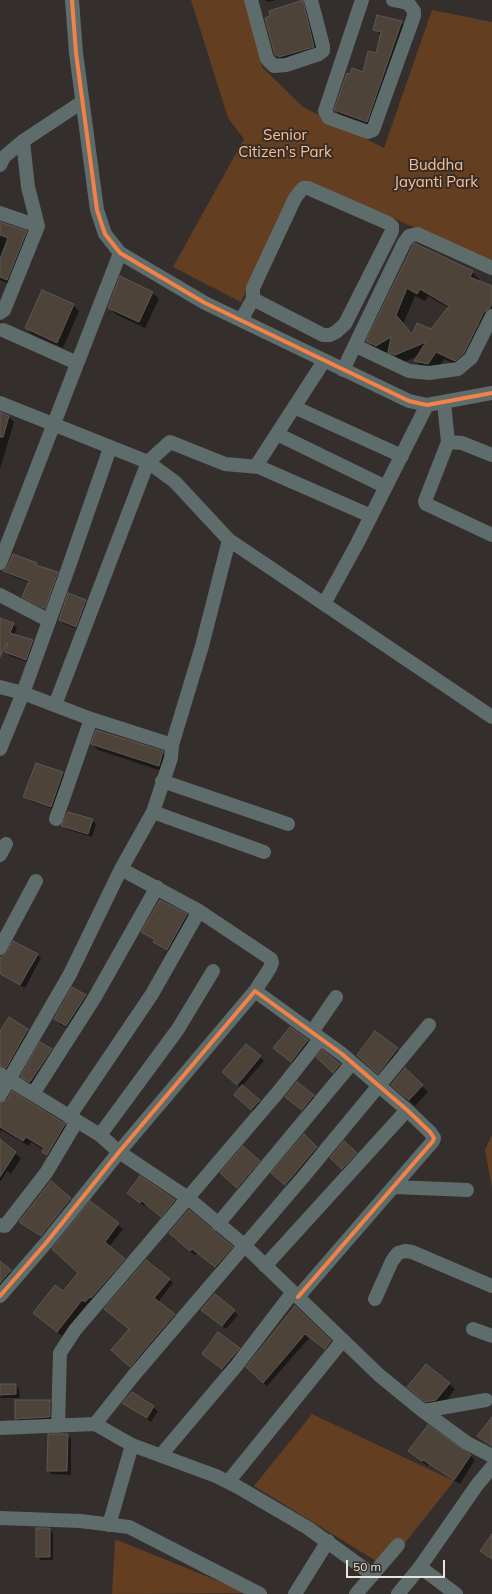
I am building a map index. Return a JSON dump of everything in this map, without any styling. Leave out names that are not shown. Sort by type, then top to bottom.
[{"type":"street","points":[[72,0],[82,102],[97,210],[105,234],[120,253],[205,303],[409,401],[427,405],[492,393]]},
{"type":"street","points":[[255,1],[267,59],[274,66],[286,65],[319,54],[323,46],[311,0]]},
{"type":"street","points":[[362,0],[325,111],[329,118],[371,132],[414,16],[414,10],[408,4],[393,0]]},
{"type":"street","points":[[323,46],[343,56]]},
{"type":"street","points":[[1,159],[23,141],[82,102]]},
{"type":"street","points":[[0,313],[4,310],[38,226],[28,187],[23,141]]},
{"type":"street","points":[[241,320],[253,299],[253,288],[295,198],[303,188],[308,188],[392,226],[392,231],[345,324],[330,335],[323,335],[253,299]]},
{"type":"street","points":[[0,212],[38,226]]},
{"type":"street","points":[[343,370],[356,346],[404,243],[409,236],[417,234],[492,268]]},
{"type":"street","points":[[0,563],[120,253]]},
{"type":"street","points":[[356,346],[409,371],[437,372],[458,368],[472,358],[492,316]]},
{"type":"street","points":[[3,330],[77,363]]},
{"type":"street","points":[[256,466],[324,361]]},
{"type":"street","points":[[0,403],[148,462],[171,478],[229,540],[492,717]]},
{"type":"street","points":[[444,403],[448,442],[424,501],[426,504],[492,534]]},
{"type":"street","points":[[324,604],[371,516],[427,405]]},
{"type":"street","points":[[294,406],[402,456]]},
{"type":"street","points":[[277,434],[386,487]]},
{"type":"street","points":[[55,705],[148,462],[170,442],[225,464],[256,466],[371,516]]},
{"type":"street","points":[[448,442],[462,443],[492,456]]},
{"type":"street","points":[[0,749],[23,693],[110,448]]},
{"type":"street","points":[[0,1095],[5,1077],[70,974],[121,868],[153,812],[162,781],[171,758],[172,745],[202,646],[229,540]]},
{"type":"street","points":[[0,595],[48,620]]},
{"type":"street","points":[[0,687],[23,693],[90,719],[172,745]]},
{"type":"street","points":[[56,819],[90,719]]},
{"type":"street","points":[[162,781],[288,824]]},
{"type":"street","points":[[153,812],[264,852]]},
{"type":"street","points":[[0,1296],[46,1243],[119,1152],[255,991],[272,963],[271,959],[199,911],[121,868]]},
{"type":"street","points":[[0,948],[36,881]]},
{"type":"street","points":[[33,1094],[95,997],[157,887]]},
{"type":"street","points":[[0,1225],[5,1226],[46,1173],[73,1119],[152,994],[199,911]]},
{"type":"street","points":[[100,1135],[178,1029],[213,970]]},
{"type":"street","points":[[161,1455],[296,1294],[394,1187],[434,1138],[430,1132],[407,1110],[352,1063],[255,991]]},
{"type":"street","points":[[58,1426],[60,1353],[75,1330],[279,1092],[316,1035],[336,997]]},
{"type":"street","points":[[95,1424],[429,1025]]},
{"type":"street","points":[[218,1224],[352,1063]]},
{"type":"street","points":[[5,1077],[100,1135],[119,1152],[188,1198],[244,1245],[379,1375],[423,1411],[467,1443],[492,1456]]},
{"type":"street","points":[[265,1266],[407,1110]]},
{"type":"street","points":[[394,1187],[467,1190]]},
{"type":"street","points":[[375,1300],[392,1261],[398,1253],[406,1251],[412,1252],[492,1286]]},
{"type":"street","points":[[473,1329],[492,1336]]},
{"type":"street","points":[[228,1482],[343,1340]]},
{"type":"street","points":[[423,1411],[486,1400]]},
{"type":"street","points":[[0,1428],[95,1424],[132,1445],[228,1482],[308,1528],[373,1575]]},
{"type":"street","points":[[109,1525],[132,1445]]},
{"type":"street","points":[[398,1594],[420,1567],[477,1485],[492,1467]]},
{"type":"street","points":[[0,1518],[80,1521],[129,1527],[257,1593]]},
{"type":"street","points":[[295,1594],[328,1541]]},
{"type":"street","points":[[356,1594],[398,1545]]},
{"type":"street","points":[[420,1567],[450,1592]]},
{"type":"green space","points":[[191,0],[246,0],[262,67],[303,107],[384,148],[432,10],[492,22],[492,261],[365,206],[299,182],[241,302],[173,267],[244,139],[228,118]]},
{"type":"green space","points":[[492,1135],[492,1188],[485,1150]]},
{"type":"green space","points":[[312,1414],[454,1481],[386,1567],[254,1486]]},
{"type":"green space","points":[[115,1540],[117,1540],[248,1593],[112,1594]]},
{"type":"building","points":[[303,0],[314,47],[279,57],[278,55],[275,55],[265,18],[270,16],[269,11]]},
{"type":"building","points":[[377,15],[402,21],[367,122],[334,110],[347,73],[350,74],[352,68],[363,72],[368,51],[376,53],[381,32],[373,30]]},
{"type":"building","points":[[0,222],[27,231],[7,280],[0,277],[0,259],[8,238],[0,235]]},
{"type":"building","points":[[414,243],[473,271],[470,277],[492,286],[492,303],[490,308],[484,312],[464,353],[455,361],[436,352],[428,364],[414,361],[426,342],[395,355],[388,352],[391,337],[376,346],[366,341]],"holes":[[[407,288],[417,294],[420,289],[449,306],[431,329],[417,323],[412,334],[396,315]]]},
{"type":"building","points":[[120,276],[153,292],[139,322],[108,308]]},
{"type":"building","points":[[42,290],[74,304],[57,343],[25,328]]},
{"type":"building","points":[[0,412],[9,416],[3,437],[0,437]]},
{"type":"building","points":[[13,554],[37,563],[36,565],[58,572],[45,609],[22,597],[29,581],[3,571],[8,566]]},
{"type":"building","points":[[68,593],[86,600],[76,627],[59,620]]},
{"type":"building","points":[[0,618],[14,623],[10,633],[33,640],[26,660],[5,652],[8,643],[0,657]]},
{"type":"building","points":[[96,730],[163,751],[159,766],[91,744]]},
{"type":"building","points":[[36,763],[63,772],[51,807],[23,797]]},
{"type":"building","points":[[68,812],[93,819],[88,834],[61,826]]},
{"type":"building","points":[[160,900],[187,914],[167,950],[153,942],[155,940],[141,932]]},
{"type":"building","points":[[13,941],[38,954],[20,985],[0,974],[0,958],[7,952]]},
{"type":"building","points":[[72,987],[86,995],[66,1026],[54,1019]]},
{"type":"building","points":[[9,1017],[28,1029],[6,1068],[0,1066],[0,1031]]},
{"type":"building","points":[[290,1027],[308,1040],[291,1062],[273,1048]]},
{"type":"building","points":[[375,1031],[398,1048],[378,1074],[357,1055]]},
{"type":"building","points":[[40,1042],[52,1049],[30,1082],[20,1077]]},
{"type":"building","points":[[246,1044],[261,1056],[237,1085],[222,1072]]},
{"type":"building","points":[[322,1050],[340,1064],[333,1073],[316,1057]]},
{"type":"building","points":[[405,1068],[423,1085],[409,1100],[391,1085]]},
{"type":"building","points":[[297,1082],[314,1095],[302,1110],[285,1097]]},
{"type":"building","points":[[242,1085],[260,1100],[251,1110],[234,1095]]},
{"type":"building","points":[[12,1091],[65,1124],[47,1155],[42,1152],[44,1148],[26,1137],[23,1141],[0,1127],[0,1103],[7,1100]]},
{"type":"building","points":[[304,1134],[317,1147],[285,1185],[271,1173]]},
{"type":"building","points":[[0,1139],[16,1152],[0,1177]]},
{"type":"building","points":[[344,1141],[357,1153],[342,1169],[330,1158]]},
{"type":"building","points":[[243,1146],[260,1161],[237,1188],[220,1173]]},
{"type":"building","points":[[140,1176],[175,1200],[161,1217],[142,1201],[140,1203],[127,1193]]},
{"type":"building","points":[[51,1181],[71,1198],[41,1236],[19,1222]]},
{"type":"building","points":[[90,1201],[119,1223],[105,1242],[125,1259],[91,1298],[90,1297],[85,1302],[82,1300],[57,1332],[33,1313],[55,1285],[63,1291],[78,1273],[52,1249]]},
{"type":"building","points":[[189,1210],[233,1247],[215,1267],[192,1249],[190,1251],[169,1233]]},
{"type":"building","points":[[146,1260],[170,1279],[154,1298],[175,1314],[130,1367],[111,1350],[129,1329],[104,1309]]},
{"type":"building","points":[[0,1261],[11,1270],[0,1283]]},
{"type":"building","points":[[215,1294],[235,1310],[222,1326],[201,1310]]},
{"type":"building","points":[[295,1306],[331,1341],[325,1349],[305,1334],[263,1383],[246,1367]]},
{"type":"building","points":[[218,1332],[240,1348],[222,1369],[202,1354]]},
{"type":"building","points":[[426,1364],[450,1383],[436,1400],[425,1402],[407,1387]]},
{"type":"building","points":[[0,1384],[16,1384],[16,1394],[0,1395]]},
{"type":"building","points":[[132,1392],[154,1406],[147,1418],[122,1403]]},
{"type":"building","points":[[15,1400],[50,1400],[50,1417],[15,1419]]},
{"type":"building","points":[[492,1417],[492,1446],[477,1436]]},
{"type":"building","points":[[428,1425],[471,1455],[454,1480],[408,1451]]},
{"type":"building","points":[[48,1434],[68,1434],[67,1471],[47,1471]]},
{"type":"building","points":[[36,1528],[50,1528],[50,1557],[36,1557]]},
{"type":"building","points":[[492,1534],[492,1559],[480,1551]]},
{"type":"cycle path","points":[[72,0],[76,53],[97,210],[105,234],[120,253],[205,303],[409,401],[427,405],[492,393]]},
{"type":"cycle path","points":[[0,1296],[46,1243],[119,1152],[255,991],[342,1054],[407,1110],[430,1132],[434,1138],[298,1297]]},
{"type":"park label","name":"Senior Citizen's Park","points":[[285,144]]},
{"type":"park label","name":"Buddha Jayanti Park","points":[[436,174]]}]
